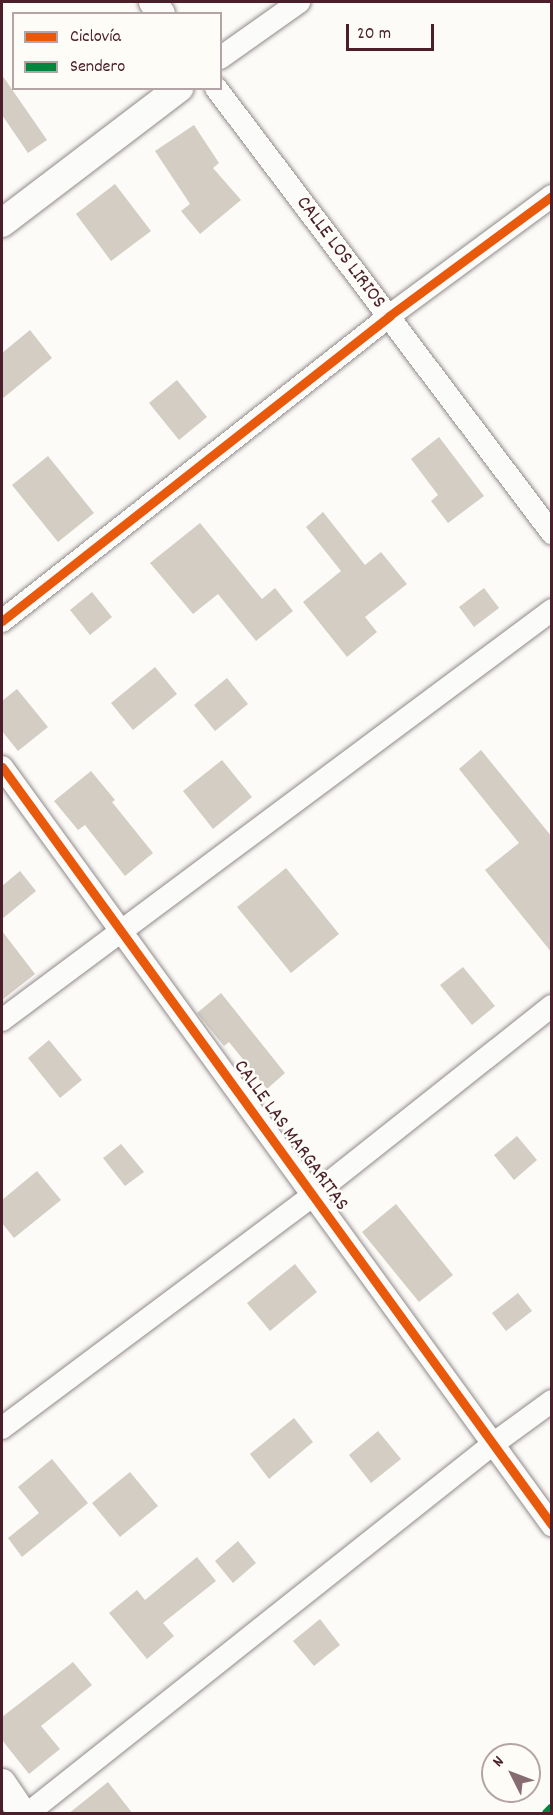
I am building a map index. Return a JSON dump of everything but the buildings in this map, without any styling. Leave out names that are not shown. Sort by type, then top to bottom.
[{"type":"street","points":[[222,57],[299,2]]},
{"type":"street","points":[[2,223],[176,90]]},
{"type":"street","name":"CALLE LOS LIRIOS","points":[[218,90],[552,533]]},
{"type":"street","points":[[2,621],[389,316],[552,196]]},
{"type":"street","points":[[2,1020],[552,610]]},
{"type":"street","name":"CALLE LAS MARGARITAS","points":[[2,767],[552,1525]]},
{"type":"street","points":[[2,1428],[312,1197],[552,1006]]},
{"type":"street","points":[[2,1783],[25,1814],[493,1444],[552,1401]]},
{"type":"marked path","points":[[545,1814],[552,1807]]},
{"type":"cycle path","points":[[2,621],[389,316],[552,196]]},
{"type":"cycle path","points":[[2,767],[552,1525]]}]
